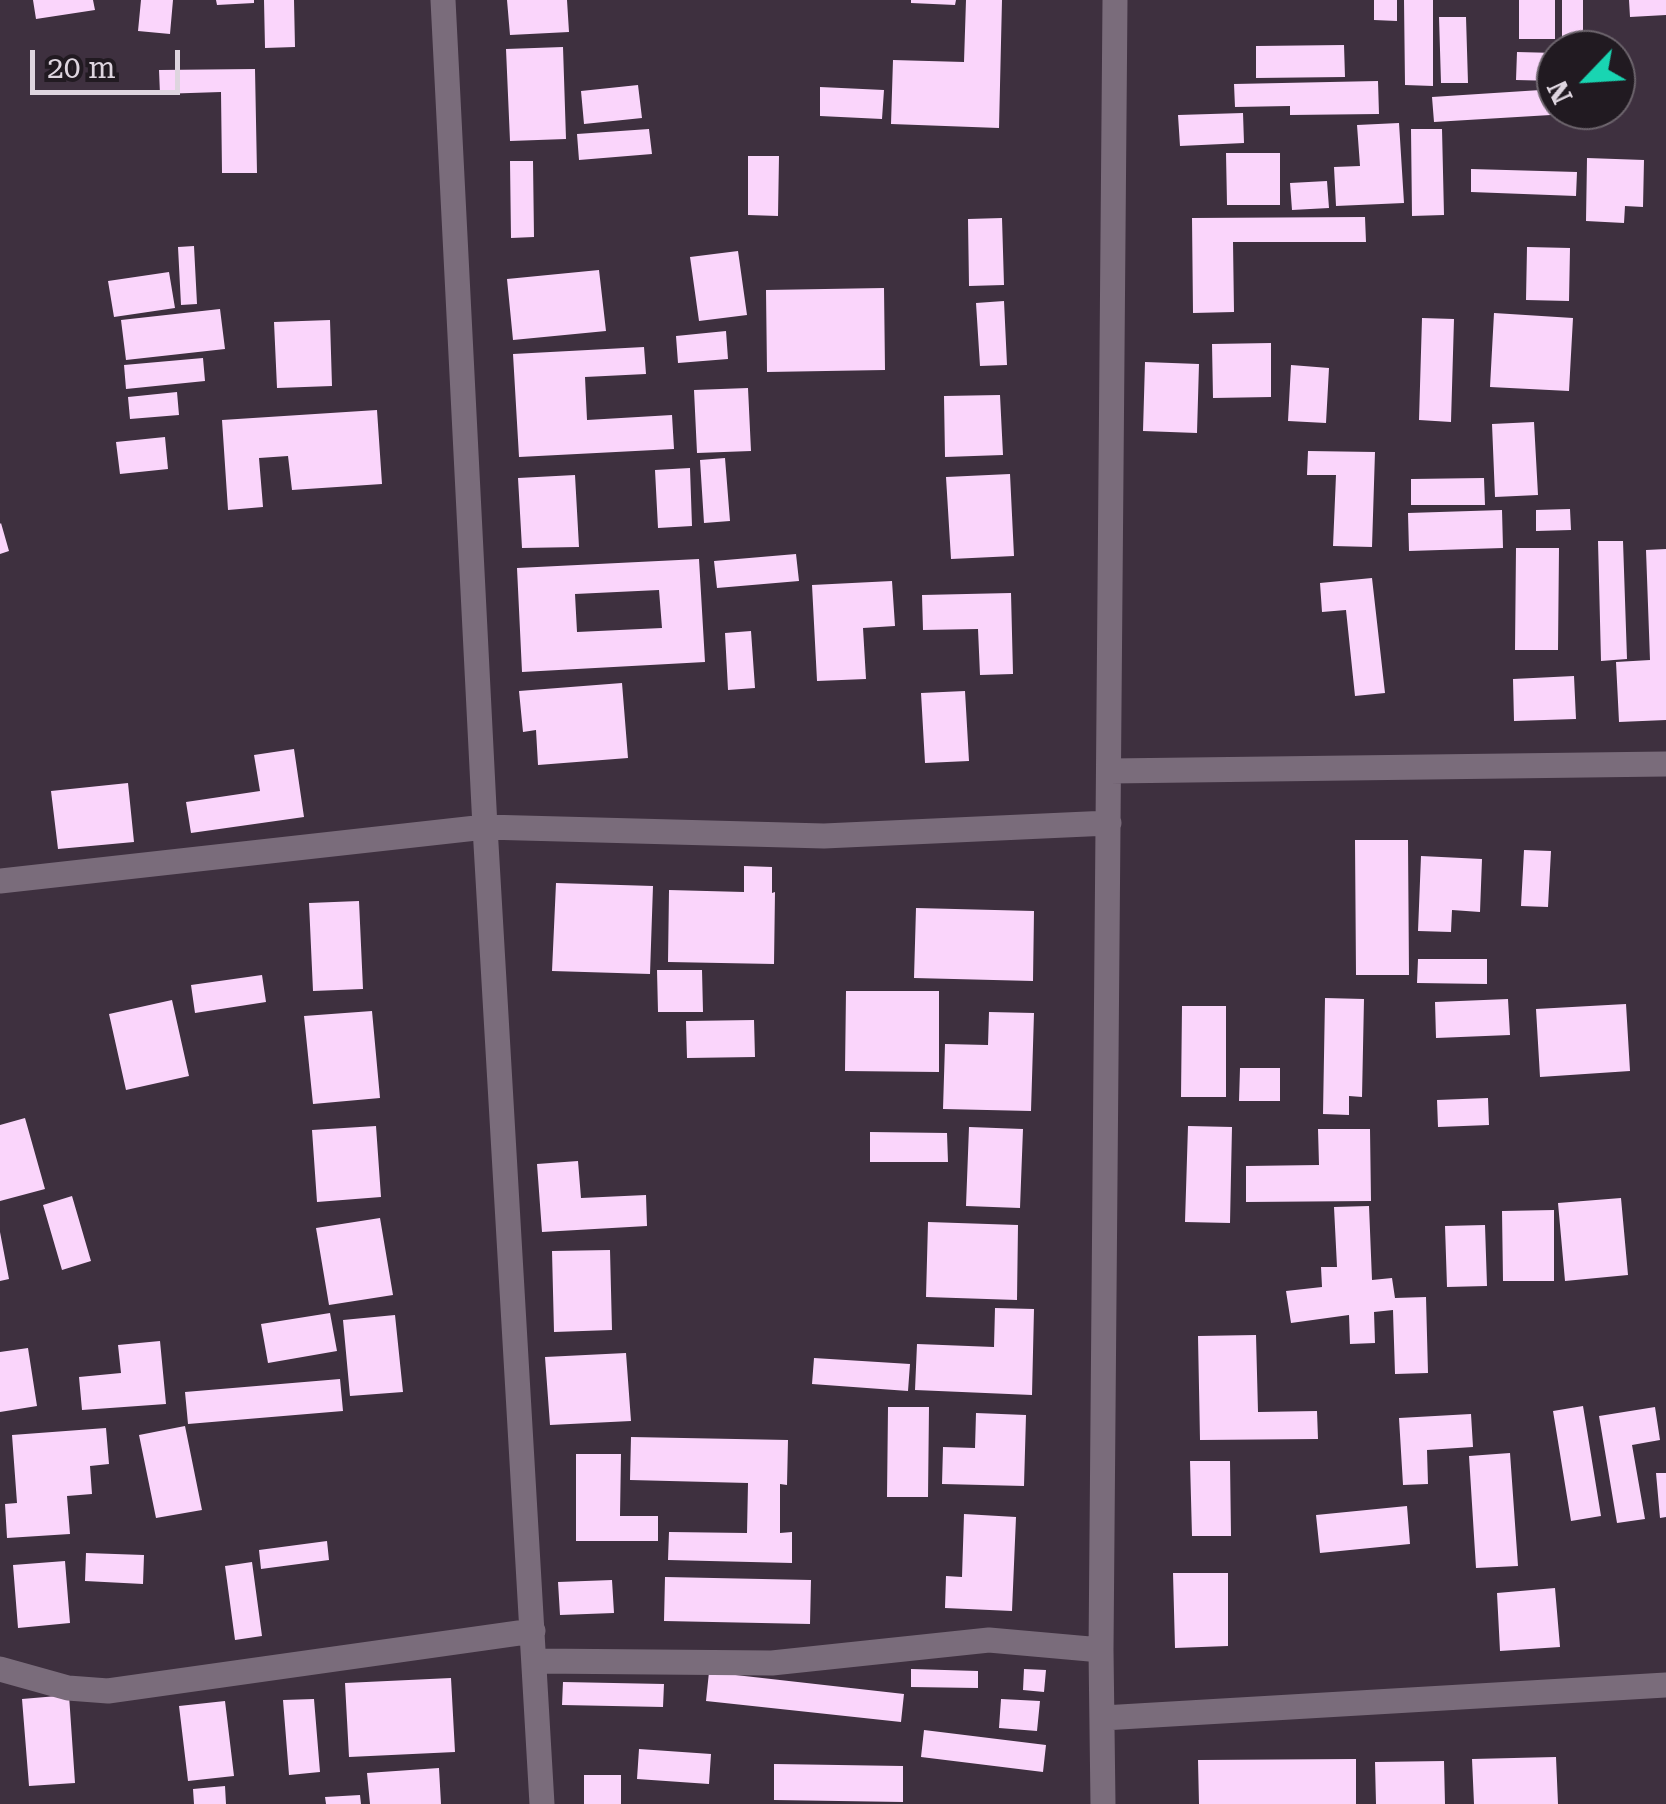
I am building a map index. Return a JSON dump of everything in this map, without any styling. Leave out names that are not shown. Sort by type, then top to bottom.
[{"type":"street","points":[[443,0],[485,827],[542,1804]]},
{"type":"street","points":[[1103,1804],[1100,1650],[1114,0]]},
{"type":"street","points":[[1110,771],[1666,764]]},
{"type":"street","points":[[0,881],[485,827],[824,836],[1108,822]]},
{"type":"street","points":[[0,1669],[68,1688],[108,1691],[532,1631]]},
{"type":"street","points":[[536,1661],[772,1663],[989,1640],[1100,1650]]},
{"type":"street","points":[[1103,1718],[1666,1685]]},
{"type":"building","points":[[33,0],[93,0],[95,10],[36,19]]},
{"type":"building","points":[[141,0],[173,0],[170,34],[138,31]]},
{"type":"building","points":[[216,0],[254,0],[254,3],[217,5]]},
{"type":"building","points":[[264,0],[294,0],[295,47],[265,48]]},
{"type":"building","points":[[507,0],[567,0],[569,32],[510,35]]},
{"type":"building","points":[[911,0],[956,0],[955,5]]},
{"type":"building","points":[[966,0],[1002,0],[999,128],[891,124],[893,60],[964,62]]},
{"type":"building","points":[[1374,0],[1397,0],[1397,21],[1374,20]]},
{"type":"building","points":[[1404,0],[1433,0],[1433,86],[1405,85]]},
{"type":"building","points":[[1519,0],[1555,0],[1555,30],[1536,30],[1536,39],[1519,39]]},
{"type":"building","points":[[1562,0],[1583,0],[1583,30],[1562,30]]},
{"type":"building","points":[[1629,0],[1666,0],[1666,15],[1630,17]]},
{"type":"building","points":[[1439,17],[1466,17],[1468,83],[1441,83]]},
{"type":"building","points":[[1344,45],[1345,77],[1256,78],[1256,46]]},
{"type":"building","points":[[563,47],[566,139],[510,141],[506,49]]},
{"type":"building","points":[[1517,52],[1536,52],[1536,80],[1516,80]]},
{"type":"building","points":[[255,69],[257,173],[222,173],[221,92],[160,94],[159,70]]},
{"type":"building","points":[[1378,81],[1379,114],[1290,115],[1290,106],[1235,107],[1234,84]]},
{"type":"building","points":[[638,85],[642,118],[584,124],[581,91]]},
{"type":"building","points":[[820,87],[884,90],[882,119],[820,116]]},
{"type":"building","points":[[1536,90],[1536,116],[1434,122],[1432,97]]},
{"type":"building","points":[[1243,113],[1244,143],[1180,146],[1178,115]]},
{"type":"building","points":[[1399,123],[1404,203],[1336,206],[1334,167],[1360,166],[1357,125]]},
{"type":"building","points":[[649,129],[652,154],[579,160],[577,134]]},
{"type":"building","points":[[1411,129],[1442,129],[1444,215],[1412,216]]},
{"type":"building","points":[[1226,153],[1280,153],[1280,205],[1227,205]]},
{"type":"building","points":[[748,156],[779,156],[778,216],[748,215]]},
{"type":"building","points":[[1587,158],[1644,160],[1643,207],[1625,206],[1624,223],[1586,221]]},
{"type":"building","points":[[510,161],[533,161],[534,237],[511,238]]},
{"type":"building","points":[[1471,169],[1577,172],[1576,196],[1471,192]]},
{"type":"building","points":[[1327,181],[1329,208],[1292,210],[1290,183]]},
{"type":"building","points":[[1365,217],[1366,242],[1233,242],[1234,312],[1193,313],[1192,218]]},
{"type":"building","points":[[1002,218],[1004,285],[969,286],[968,219]]},
{"type":"building","points":[[194,246],[197,304],[181,305],[178,247]]},
{"type":"building","points":[[1527,247],[1570,248],[1569,301],[1526,300]]},
{"type":"building","points":[[738,251],[747,315],[699,321],[690,257]]},
{"type":"building","points":[[599,270],[606,331],[513,340],[507,279]]},
{"type":"building","points":[[169,272],[175,308],[114,317],[108,281]]},
{"type":"building","points":[[884,288],[885,370],[767,372],[766,290]]},
{"type":"building","points":[[1004,301],[1007,365],[980,366],[976,303]]},
{"type":"building","points":[[220,309],[225,349],[126,360],[121,320]]},
{"type":"building","points":[[1494,313],[1573,318],[1569,391],[1490,387]]},
{"type":"building","points":[[1422,318],[1454,319],[1451,422],[1419,420]]},
{"type":"building","points":[[330,320],[332,386],[277,388],[274,322]]},
{"type":"building","points":[[726,331],[728,359],[678,363],[676,336]]},
{"type":"building","points":[[1271,343],[1271,397],[1213,398],[1212,344]]},
{"type":"building","points":[[644,347],[646,374],[585,377],[587,420],[672,415],[674,449],[519,457],[513,354]]},
{"type":"building","points":[[203,358],[205,381],[126,389],[124,365]]},
{"type":"building","points":[[1145,362],[1199,364],[1197,433],[1143,431]]},
{"type":"building","points":[[1291,365],[1329,368],[1326,423],[1288,421]]},
{"type":"building","points":[[748,388],[751,451],[697,453],[694,390]]},
{"type":"building","points":[[177,392],[179,415],[130,419],[128,397]]},
{"type":"building","points":[[1000,395],[1003,455],[945,457],[944,396]]},
{"type":"building","points":[[377,410],[382,484],[292,490],[288,456],[259,458],[263,507],[228,510],[222,420]]},
{"type":"building","points":[[1534,422],[1538,495],[1495,497],[1492,424]]},
{"type":"building","points":[[165,437],[168,469],[120,474],[116,442]]},
{"type":"building","points":[[1308,451],[1375,452],[1372,547],[1333,546],[1336,475],[1307,475]]},
{"type":"building","points":[[725,458],[730,521],[704,523],[700,460]]},
{"type":"building","points":[[690,468],[692,526],[658,528],[655,470]]},
{"type":"building","points":[[1010,474],[1014,556],[951,559],[946,477]]},
{"type":"building","points":[[575,475],[579,547],[522,548],[518,478]]},
{"type":"building","points":[[1484,478],[1485,505],[1411,505],[1411,479]]},
{"type":"building","points":[[1570,509],[1571,530],[1536,531],[1536,510]]},
{"type":"building","points":[[1502,510],[1503,548],[1409,551],[1408,513]]},
{"type":"building","points":[[0,524],[9,551],[0,554]]},
{"type":"building","points":[[1598,541],[1623,541],[1627,659],[1601,661]]},
{"type":"building","points":[[1516,548],[1559,548],[1558,650],[1515,650]]},
{"type":"building","points":[[1666,549],[1666,720],[1619,722],[1616,662],[1650,660],[1646,550]]},
{"type":"building","points":[[796,554],[799,581],[717,588],[714,561]]},
{"type":"building","points":[[699,559],[705,662],[522,672],[517,568]],"holes":[[[659,590],[662,628],[577,632],[575,594]]]},
{"type":"building","points":[[1372,578],[1385,693],[1355,696],[1346,610],[1322,612],[1320,583]]},
{"type":"building","points":[[892,581],[895,626],[863,628],[866,679],[817,681],[812,585]]},
{"type":"building","points":[[1011,593],[1013,674],[980,675],[978,629],[923,630],[922,595]]},
{"type":"building","points":[[751,631],[755,688],[728,690],[725,633]]},
{"type":"building","points":[[1574,676],[1576,719],[1514,721],[1513,679]]},
{"type":"building","points":[[622,683],[628,758],[538,765],[536,730],[523,732],[519,691]]},
{"type":"building","points":[[965,691],[969,761],[925,763],[921,693]]},
{"type":"building","points":[[294,749],[304,817],[191,833],[186,802],[260,791],[254,755]]},
{"type":"building","points":[[128,783],[134,842],[58,849],[51,791]]},
{"type":"building","points":[[1355,840],[1408,840],[1409,975],[1356,975]]},
{"type":"building","points":[[1524,850],[1551,851],[1548,907],[1521,906]]},
{"type":"building","points":[[1421,856],[1482,859],[1480,912],[1452,910],[1451,932],[1418,931]]},
{"type":"building","points":[[744,866],[772,867],[774,964],[668,962],[669,890],[744,892]]},
{"type":"building","points":[[556,883],[653,886],[650,974],[552,971]]},
{"type":"building","points":[[359,901],[363,989],[313,991],[309,903]]},
{"type":"building","points":[[916,908],[1034,911],[1033,981],[914,978]]},
{"type":"building","points":[[1418,959],[1487,959],[1487,984],[1417,983]]},
{"type":"building","points":[[657,970],[702,970],[703,1012],[658,1012]]},
{"type":"building","points":[[262,975],[266,1002],[195,1013],[191,985]]},
{"type":"building","points":[[846,991],[939,991],[939,1072],[845,1071]]},
{"type":"building","points":[[1325,998],[1364,999],[1362,1097],[1349,1096],[1349,1115],[1323,1114]]},
{"type":"building","points":[[1508,999],[1510,1035],[1436,1038],[1435,1002]]},
{"type":"building","points":[[172,1000],[189,1076],[126,1090],[109,1014]]},
{"type":"building","points":[[1626,1004],[1630,1071],[1540,1077],[1536,1009]]},
{"type":"building","points":[[1182,1006],[1226,1006],[1226,1097],[1181,1097]]},
{"type":"building","points":[[372,1011],[380,1098],[313,1104],[304,1016]]},
{"type":"building","points":[[989,1012],[1034,1013],[1031,1111],[943,1109],[945,1044],[988,1045]]},
{"type":"building","points":[[754,1020],[755,1057],[687,1058],[686,1021]]},
{"type":"building","points":[[1240,1068],[1280,1068],[1280,1101],[1239,1101]]},
{"type":"building","points":[[1488,1098],[1489,1125],[1438,1127],[1437,1100]]},
{"type":"building","points":[[25,1118],[45,1189],[0,1201],[0,1125]]},
{"type":"building","points":[[376,1126],[381,1197],[317,1202],[312,1130]]},
{"type":"building","points":[[1188,1126],[1232,1127],[1230,1223],[1185,1222]]},
{"type":"building","points":[[969,1127],[1023,1129],[1020,1208],[966,1206]]},
{"type":"building","points":[[1318,1129],[1370,1129],[1371,1201],[1246,1202],[1246,1166],[1319,1165]]},
{"type":"building","points":[[870,1132],[947,1133],[948,1162],[870,1162]]},
{"type":"building","points":[[578,1161],[581,1198],[646,1195],[647,1226],[542,1232],[537,1164]]},
{"type":"building","points":[[72,1196],[91,1261],[62,1270],[43,1205]]},
{"type":"building","points":[[1621,1198],[1628,1275],[1565,1281],[1558,1203]]},
{"type":"building","points":[[1369,1206],[1372,1280],[1392,1278],[1395,1298],[1426,1297],[1428,1373],[1395,1374],[1393,1310],[1374,1312],[1375,1343],[1350,1344],[1349,1315],[1291,1323],[1286,1291],[1322,1287],[1321,1267],[1337,1267],[1334,1207]]},
{"type":"building","points":[[1554,1210],[1554,1281],[1503,1281],[1502,1211]]},
{"type":"building","points":[[380,1218],[393,1295],[329,1305],[316,1228]]},
{"type":"building","points":[[928,1222],[1018,1225],[1017,1300],[926,1297]]},
{"type":"building","points":[[1485,1225],[1487,1286],[1447,1287],[1445,1226]]},
{"type":"building","points":[[0,1232],[9,1279],[0,1281]]},
{"type":"building","points":[[610,1250],[612,1330],[554,1332],[552,1251]]},
{"type":"building","points":[[995,1308],[1034,1309],[1032,1395],[915,1390],[917,1344],[994,1347]]},
{"type":"building","points":[[330,1313],[337,1351],[268,1363],[261,1324]]},
{"type":"building","points":[[395,1315],[403,1392],[350,1396],[343,1320]]},
{"type":"building","points":[[1256,1335],[1258,1412],[1317,1411],[1318,1439],[1200,1440],[1198,1336]]},
{"type":"building","points":[[160,1341],[166,1404],[82,1410],[79,1377],[121,1373],[118,1345]]},
{"type":"building","points":[[28,1348],[37,1406],[0,1412],[0,1352]]},
{"type":"building","points":[[626,1353],[631,1421],[550,1425],[545,1357]]},
{"type":"building","points":[[814,1358],[910,1364],[908,1391],[812,1384]]},
{"type":"building","points":[[340,1379],[343,1411],[188,1424],[185,1392]]},
{"type":"building","points":[[1583,1406],[1601,1516],[1571,1521],[1553,1411]]},
{"type":"building","points":[[888,1407],[929,1407],[928,1497],[887,1497]]},
{"type":"building","points":[[1655,1407],[1660,1440],[1632,1445],[1645,1519],[1617,1523],[1599,1416]]},
{"type":"building","points":[[976,1413],[1026,1415],[1024,1486],[942,1484],[943,1447],[975,1448]]},
{"type":"building","points":[[1471,1414],[1473,1447],[1427,1450],[1428,1484],[1403,1485],[1399,1418]]},
{"type":"building","points":[[185,1426],[202,1510],[156,1518],[139,1435]]},
{"type":"building","points":[[106,1428],[109,1464],[90,1466],[92,1494],[67,1496],[70,1534],[7,1538],[5,1504],[17,1503],[12,1435]]},
{"type":"building","points":[[631,1437],[788,1440],[787,1485],[780,1484],[780,1533],[792,1532],[792,1563],[668,1560],[669,1532],[747,1533],[748,1483],[630,1480]]},
{"type":"building","points":[[1510,1453],[1518,1566],[1476,1568],[1469,1456]]},
{"type":"building","points":[[576,1454],[621,1454],[620,1516],[658,1516],[658,1541],[576,1541]]},
{"type":"building","points":[[1190,1461],[1230,1461],[1231,1536],[1192,1536]]},
{"type":"building","points":[[1656,1473],[1666,1473],[1666,1517],[1660,1518]]},
{"type":"building","points":[[1407,1506],[1410,1544],[1320,1553],[1316,1515]]},
{"type":"building","points":[[964,1514],[1016,1517],[1012,1611],[945,1608],[946,1576],[962,1577]]},
{"type":"building","points":[[327,1541],[329,1560],[261,1569],[259,1550]]},
{"type":"building","points":[[86,1553],[144,1555],[143,1584],[85,1581]]},
{"type":"building","points":[[65,1561],[70,1623],[18,1628],[13,1565]]},
{"type":"building","points":[[252,1562],[262,1636],[235,1640],[225,1566]]},
{"type":"building","points":[[1173,1573],[1228,1573],[1228,1646],[1175,1648]]},
{"type":"building","points":[[665,1577],[811,1580],[810,1624],[664,1621]]},
{"type":"building","points":[[612,1580],[614,1613],[560,1615],[558,1582]]},
{"type":"building","points":[[1555,1588],[1560,1647],[1500,1651],[1497,1593]]},
{"type":"building","points":[[911,1669],[978,1671],[978,1688],[911,1687]]},
{"type":"building","points":[[1024,1669],[1046,1670],[1044,1692],[1023,1690]]},
{"type":"building","points":[[709,1672],[904,1694],[901,1722],[706,1701]]},
{"type":"building","points":[[451,1678],[455,1752],[349,1757],[345,1683]]},
{"type":"building","points":[[563,1682],[664,1684],[663,1707],[562,1705]]},
{"type":"building","points":[[69,1695],[75,1783],[29,1786],[22,1699]]},
{"type":"building","points":[[314,1699],[320,1772],[289,1775],[283,1700]]},
{"type":"building","points":[[1001,1699],[1040,1701],[1037,1731],[999,1728]]},
{"type":"building","points":[[225,1701],[234,1776],[188,1781],[179,1706]]},
{"type":"building","points":[[924,1730],[1046,1745],[1043,1772],[921,1757]]},
{"type":"building","points":[[639,1749],[711,1754],[709,1784],[637,1779]]},
{"type":"building","points":[[1556,1757],[1558,1804],[1474,1804],[1472,1759]]},
{"type":"building","points":[[1356,1759],[1356,1804],[1199,1804],[1198,1760]]},
{"type":"building","points":[[1444,1761],[1445,1804],[1376,1804],[1375,1762]]},
{"type":"building","points":[[774,1764],[903,1766],[903,1802],[774,1800]]},
{"type":"building","points":[[439,1768],[441,1804],[370,1804],[367,1773]]},
{"type":"building","points":[[584,1775],[621,1775],[621,1804],[584,1804]]},
{"type":"building","points":[[225,1786],[226,1804],[194,1804],[193,1789]]},
{"type":"building","points":[[360,1795],[361,1804],[326,1804],[325,1797]]}]
